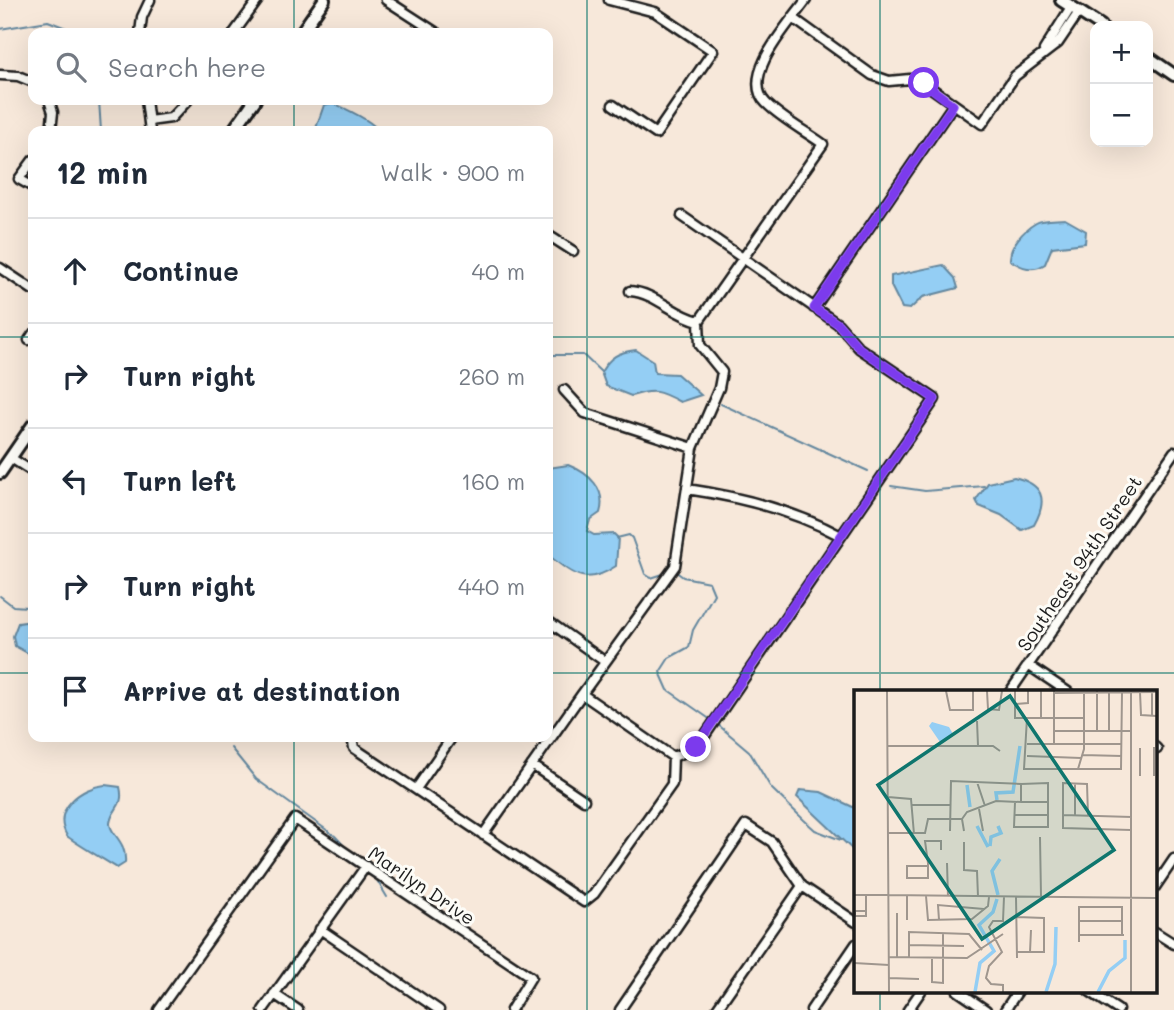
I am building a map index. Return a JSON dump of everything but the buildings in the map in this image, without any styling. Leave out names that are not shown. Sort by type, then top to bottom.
[{"type":"street","points":[[141,28],[142,17],[150,0]]},
{"type":"street","points":[[238,28],[258,0]]},
{"type":"street","points":[[304,28],[324,0]]},
{"type":"street","points":[[386,0],[429,28]]},
{"type":"street","points":[[609,0],[655,12],[713,51],[656,135],[613,105]]},
{"type":"street","points":[[553,735],[675,566],[693,448],[719,388],[722,372],[700,345],[699,321],[823,144],[766,103],[757,88],[761,65],[806,0]]},
{"type":"street","points":[[1061,0],[1093,21]]},
{"type":"street","points":[[793,18],[873,75],[889,80],[911,79],[924,83],[982,124],[1015,76],[1058,43],[1075,9]]},
{"type":"street","points":[[1153,60],[1174,75]]},
{"type":"street","points":[[0,75],[18,76],[28,80]]},
{"type":"street","points":[[51,105],[52,126]]},
{"type":"street","points":[[147,105],[150,126]]},
{"type":"street","points":[[149,121],[171,118],[183,105]]},
{"type":"street","points":[[237,126],[251,105]]},
{"type":"street","points":[[814,308],[953,105]]},
{"type":"street","points":[[28,167],[19,179],[28,184]]},
{"type":"street","points":[[673,757],[696,747],[935,399],[859,348],[838,324],[682,216]]},
{"type":"street","points":[[553,238],[573,251]]},
{"type":"street","points":[[0,268],[28,287]]},
{"type":"street","points":[[629,291],[646,293],[671,311],[699,321]]},
{"type":"street","points":[[564,390],[585,414],[693,448]]},
{"type":"street","points":[[0,473],[28,432]]},
{"type":"street","name":"Southeast 94th Street","points":[[1011,690],[1174,452]]},
{"type":"street","points":[[11,458],[28,469]]},
{"type":"street","points":[[687,489],[733,496],[778,509],[841,536]]},
{"type":"street","points":[[553,625],[604,661]]},
{"type":"street","points":[[1028,665],[1066,690]]},
{"type":"street","points":[[582,694],[673,757]]},
{"type":"street","points":[[353,742],[355,748],[575,899],[587,902],[672,784],[673,757]]},
{"type":"street","points":[[416,789],[449,742]]},
{"type":"street","points":[[483,835],[548,742]]},
{"type":"street","points":[[532,765],[584,800]]},
{"type":"street","name":"Marilyn Drive","points":[[159,1010],[295,819],[531,977],[511,1010]]},
{"type":"street","points":[[620,1010],[746,825],[772,842],[802,886],[854,921]]},
{"type":"street","points":[[1156,886],[1174,859]]},
{"type":"street","points":[[263,1010],[366,866]]},
{"type":"street","points":[[716,1010],[802,886]]},
{"type":"street","points":[[320,929],[439,1010]]},
{"type":"street","points":[[1156,933],[1174,944]]},
{"type":"street","points":[[811,1010],[854,947]]},
{"type":"street","points":[[908,1010],[920,992]]},
{"type":"street","points":[[959,992],[986,1010]]},
{"type":"street","points":[[1004,1010],[1016,992]]},
{"type":"street","points":[[1090,992],[1117,1010]]},
{"type":"street","points":[[274,994],[298,1010]]},
{"type":"water","points":[[324,105],[337,105],[374,126],[317,126]]},
{"type":"water","points":[[1065,219],[1086,231],[1085,243],[1052,247],[1045,264],[1036,268],[1023,267],[1010,260],[1015,244],[1031,226],[1042,221]]},
{"type":"water","points":[[943,265],[955,278],[958,288],[923,297],[910,309],[902,308],[891,286],[891,276]]},
{"type":"water","points":[[636,350],[653,361],[655,373],[677,374],[701,395],[680,402],[656,392],[631,396],[606,386],[601,372],[608,363],[619,354]]},
{"type":"water","points":[[568,465],[589,477],[598,489],[601,496],[600,513],[590,520],[587,531],[594,535],[614,534],[618,538],[616,566],[606,572],[597,576],[581,576],[553,559],[553,467]]},
{"type":"water","points":[[1014,477],[1037,488],[1042,500],[1034,525],[1022,530],[1001,515],[979,506],[976,500],[988,483]]},
{"type":"water","points":[[28,622],[28,653],[15,646],[13,636],[18,623]]},
{"type":"water","points":[[105,785],[120,787],[120,803],[110,823],[125,855],[125,863],[117,868],[69,838],[63,826],[63,817],[71,801],[87,790]]},
{"type":"water","points":[[800,790],[821,792],[854,808],[854,851],[797,797]]},
{"type":"waterway","points":[[0,29],[48,21],[66,28]]},
{"type":"waterway","points":[[99,105],[101,126]]},
{"type":"waterway","points":[[553,355],[583,355],[601,372]]},
{"type":"waterway","points":[[721,404],[868,471]]},
{"type":"waterway","points":[[891,486],[925,491],[984,486]]},
{"type":"waterway","points":[[617,538],[629,535],[632,538],[645,574],[651,578],[666,573]]},
{"type":"waterway","points":[[675,571],[683,577],[709,582],[714,594],[693,630],[689,647],[669,658],[660,672],[668,690],[711,720]]},
{"type":"waterway","points":[[0,596],[13,606],[28,608]]},
{"type":"waterway","points":[[716,723],[749,751],[771,788],[804,820],[815,830],[841,840]]},
{"type":"waterway","points":[[231,748],[256,779],[335,836],[349,851]]},
{"type":"waterway","points":[[375,877],[387,897]]},
{"type":"route","points":[[696,747],[935,399],[872,358],[859,348],[838,324],[814,308],[953,105],[924,83]]}]
